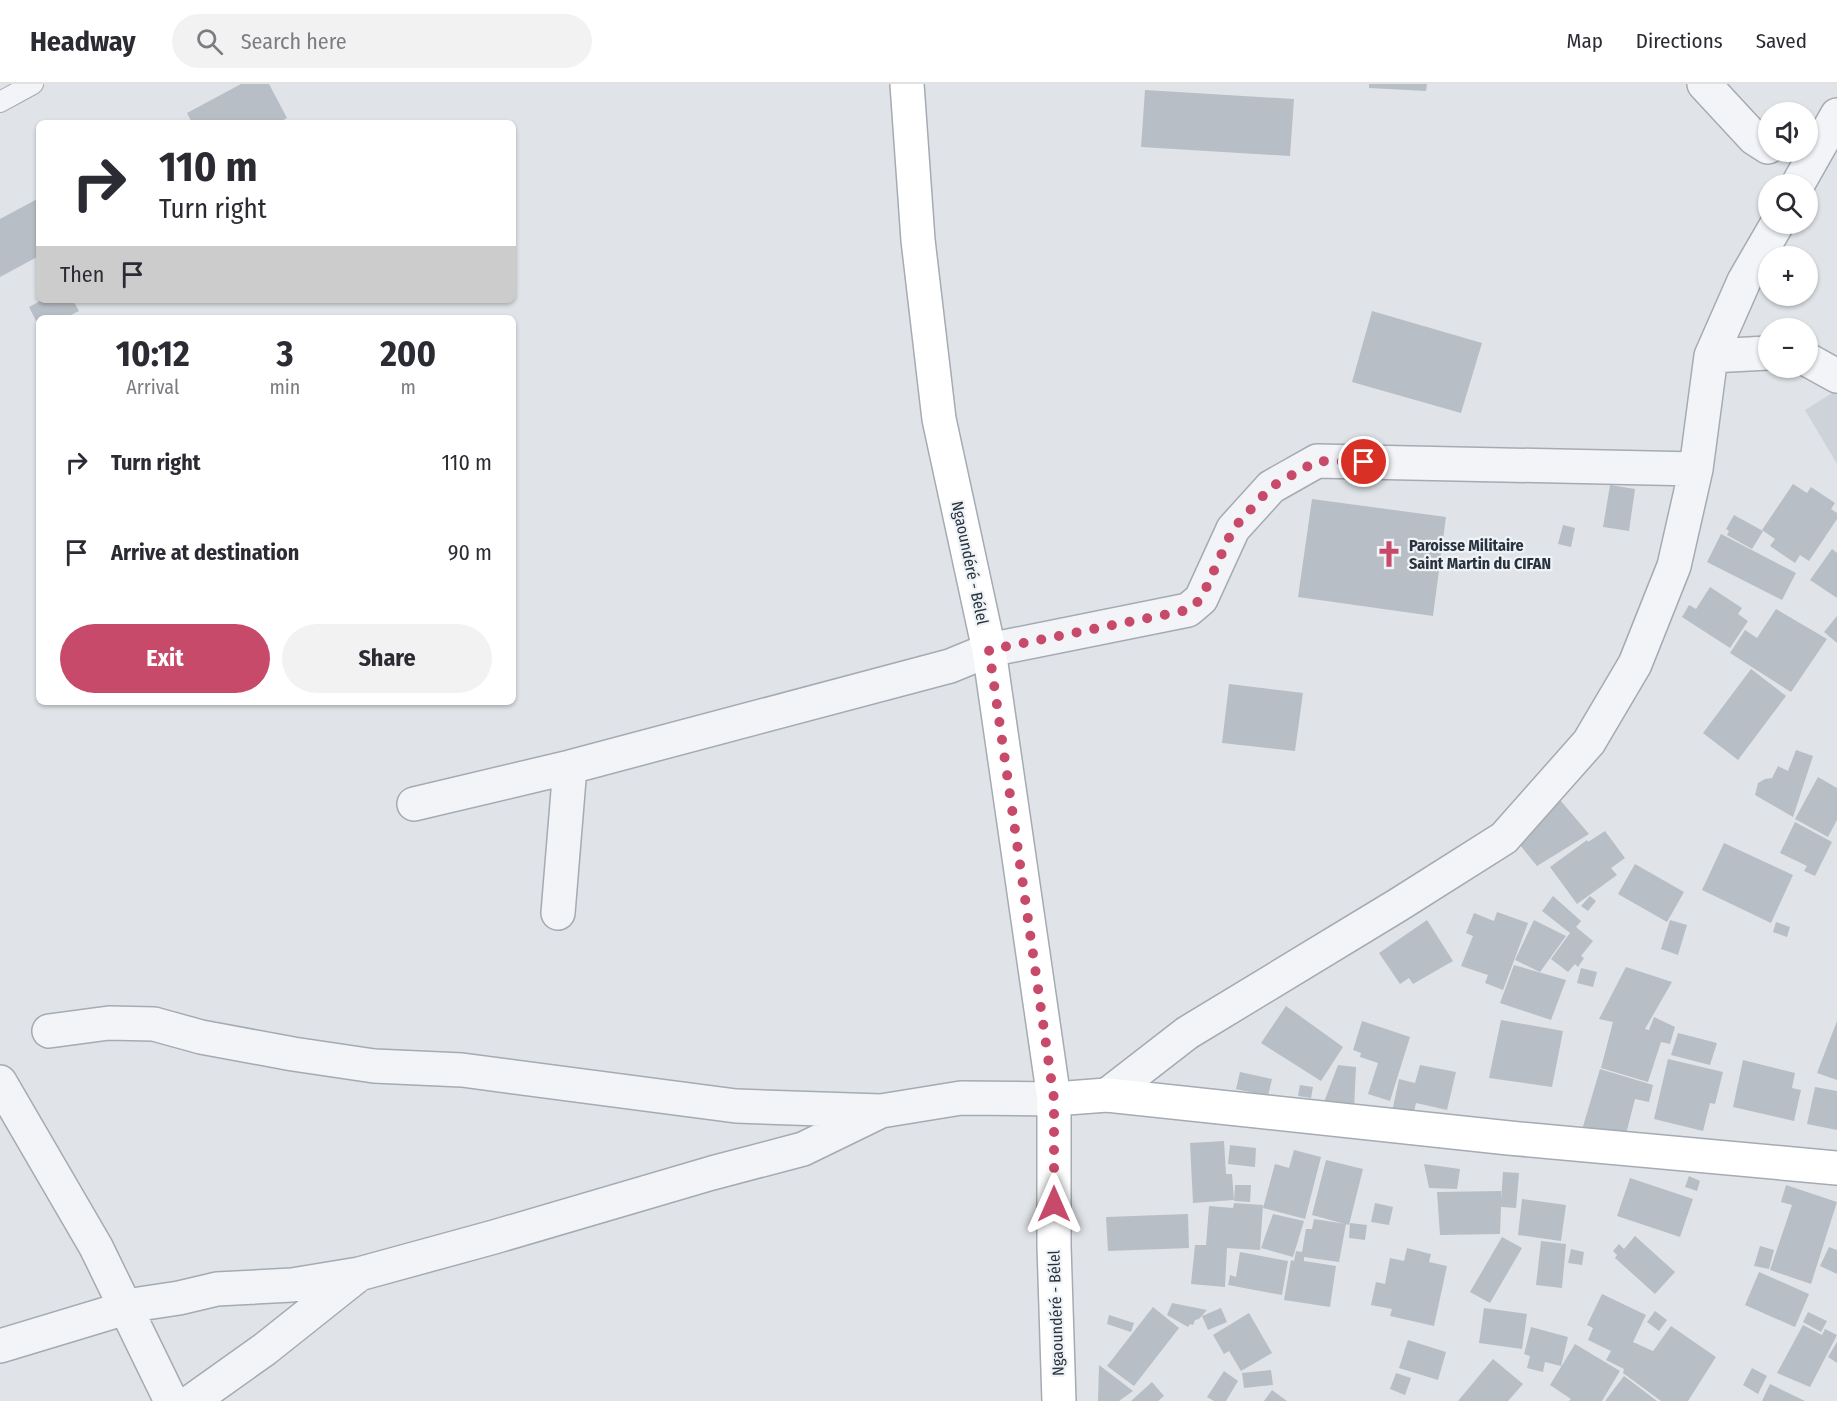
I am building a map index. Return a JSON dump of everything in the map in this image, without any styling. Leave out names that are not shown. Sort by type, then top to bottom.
[{"type":"main road","name":"Ngaoundéré - Bélel","points":[[907,84],[918,240],[939,419],[989,650],[1054,1099],[1053,1246],[1059,1401]]},
{"type":"main road","points":[[1054,1099],[1107,1095],[1509,1138],[1837,1168]]},
{"type":"street","points":[[1704,84],[1758,141]]},
{"type":"street","points":[[1805,174],[1837,115]]},
{"type":"street","points":[[1787,162],[1800,174]]},
{"type":"street","points":[[1107,1095],[1187,1033],[1504,838],[1589,742],[1635,664],[1674,566],[1696,469],[1711,356],[1744,281],[1771,234]]},
{"type":"street","points":[[1711,356],[1758,353]]},
{"type":"street","points":[[1818,366],[1837,376]]},
{"type":"street","points":[[414,804],[570,767],[950,666],[989,650],[1188,610],[1201,599],[1233,529],[1271,487],[1317,461],[1696,469]]},
{"type":"street","points":[[558,913],[570,767]]},
{"type":"street","points":[[49,1031],[109,1023],[154,1024],[201,1037],[374,1066],[462,1070],[736,1106],[881,1111],[960,1098],[1054,1099]]},
{"type":"street","points":[[0,1082],[96,1247],[171,1401]]},
{"type":"street","points":[[0,1346],[125,1308],[179,1299],[217,1289],[291,1285],[359,1274],[803,1149],[881,1111]]},
{"type":"street","points":[[192,1401],[265,1349],[359,1274]]},
{"type":"lane","points":[[0,102],[33,84]]},
{"type":"shaded area","points":[[1837,390],[1837,464],[1805,410]]},
{"type":"building","points":[[241,84],[269,84],[287,118],[283,120],[190,120],[187,113]]},
{"type":"building","points":[[1369,84],[1427,84],[1426,91],[1369,88]]},
{"type":"building","points":[[1145,90],[1294,99],[1290,156],[1141,147]]},
{"type":"building","points":[[36,200],[36,258],[0,277],[0,219]]},
{"type":"building","points":[[36,303],[75,303],[79,311],[71,315],[36,315],[36,321],[29,307]]},
{"type":"building","points":[[1372,311],[1482,343],[1461,413],[1352,382]]},
{"type":"building","points":[[1793,484],[1807,493],[1811,487],[1835,503],[1831,509],[1837,513],[1837,519],[1809,561],[1800,555],[1795,563],[1770,546],[1775,539],[1762,530]]},
{"type":"building","points":[[1610,485],[1635,489],[1629,531],[1603,527]]},
{"type":"building","points":[[1312,499],[1446,517],[1433,616],[1298,597]]},
{"type":"building","points":[[1734,515],[1763,531],[1752,549],[1727,535],[1729,531],[1726,529]]},
{"type":"building","points":[[1563,525],[1575,528],[1571,547],[1558,544]]},
{"type":"building","points":[[1721,534],[1796,573],[1782,600],[1707,562]]},
{"type":"building","points":[[1832,549],[1837,553],[1837,598],[1810,580]]},
{"type":"building","points":[[1710,587],[1742,608],[1738,614],[1748,621],[1730,648],[1682,617],[1689,605],[1696,609]]},
{"type":"building","points":[[1776,609],[1827,639],[1791,692],[1730,653],[1745,630],[1757,638]]},
{"type":"building","points":[[1837,616],[1837,643],[1824,632]]},
{"type":"building","points":[[1751,669],[1786,696],[1738,760],[1703,733]]},
{"type":"building","points":[[1229,684],[1303,693],[1295,751],[1222,743]]},
{"type":"building","points":[[1796,750],[1813,756],[1793,817],[1755,795],[1758,783],[1772,778],[1778,766],[1788,771]]},
{"type":"building","points":[[1818,777],[1837,788],[1837,820],[1828,837],[1795,819]]},
{"type":"building","points":[[1560,800],[1589,834],[1537,866],[1516,840]]},
{"type":"building","points":[[1795,822],[1832,842],[1815,876],[1804,871],[1807,866],[1780,853]]},
{"type":"building","points":[[1605,831],[1625,858],[1611,868],[1617,875],[1577,904],[1550,867],[1587,840],[1588,842]]},
{"type":"building","points":[[1724,843],[1793,875],[1771,923],[1702,890]]},
{"type":"building","points":[[1635,864],[1684,892],[1667,922],[1618,894]]},
{"type":"building","points":[[1553,896],[1581,921],[1576,927],[1593,941],[1581,956],[1584,958],[1578,967],[1575,964],[1568,972],[1551,959],[1570,933],[1542,911]]},
{"type":"building","points":[[1590,896],[1596,901],[1588,911],[1581,906]]},
{"type":"building","points":[[1497,912],[1528,923],[1503,990],[1485,983],[1488,975],[1461,966],[1473,936],[1466,933],[1474,913],[1494,921]]},
{"type":"building","points":[[1427,920],[1453,961],[1413,984],[1409,978],[1400,984],[1379,953]]},
{"type":"building","points":[[1534,920],[1566,936],[1540,972],[1515,960]]},
{"type":"building","points":[[1670,920],[1687,925],[1678,955],[1661,949]]},
{"type":"building","points":[[1776,922],[1790,927],[1787,937],[1773,932]]},
{"type":"building","points":[[1514,965],[1566,980],[1551,1020],[1500,1003]]},
{"type":"building","points":[[1626,967],[1672,982],[1645,1029],[1649,1030],[1654,1017],[1675,1027],[1670,1044],[1661,1042],[1648,1082],[1601,1068],[1613,1022],[1599,1019]]},
{"type":"building","points":[[1581,968],[1597,972],[1593,987],[1577,983]]},
{"type":"building","points":[[1286,1006],[1343,1047],[1321,1081],[1261,1043]]},
{"type":"building","points":[[1501,1020],[1563,1031],[1552,1087],[1489,1078]]},
{"type":"building","points":[[1362,1021],[1410,1037],[1390,1101],[1368,1094],[1378,1063],[1360,1057],[1361,1053],[1353,1050]]},
{"type":"building","points":[[1837,1021],[1837,1080],[1817,1073]]},
{"type":"building","points":[[1678,1033],[1717,1043],[1710,1065],[1671,1055]]},
{"type":"building","points":[[1668,1059],[1723,1072],[1715,1104],[1710,1103],[1703,1131],[1654,1119]]},
{"type":"building","points":[[1743,1060],[1795,1073],[1792,1088],[1801,1090],[1794,1121],[1733,1107]]},
{"type":"building","points":[[1338,1065],[1356,1067],[1354,1109],[1324,1102]]},
{"type":"building","points":[[1420,1065],[1456,1072],[1447,1110],[1416,1103],[1413,1116],[1392,1112],[1399,1079],[1415,1083]]},
{"type":"building","points":[[1600,1069],[1653,1085],[1649,1102],[1635,1099],[1625,1138],[1582,1130]]},
{"type":"building","points":[[1240,1072],[1272,1079],[1268,1096],[1236,1089]]},
{"type":"building","points":[[1300,1085],[1313,1087],[1311,1098],[1298,1096]]},
{"type":"building","points":[[1815,1087],[1837,1091],[1837,1130],[1807,1124]]},
{"type":"building","points":[[1224,1141],[1226,1174],[1232,1174],[1234,1200],[1193,1203],[1190,1143]]},
{"type":"building","points":[[1230,1145],[1256,1148],[1255,1167],[1228,1164]]},
{"type":"building","points":[[1294,1150],[1321,1157],[1305,1219],[1263,1208],[1275,1164],[1289,1168]]},
{"type":"building","points":[[1326,1160],[1363,1169],[1349,1225],[1312,1215]]},
{"type":"building","points":[[1424,1164],[1460,1169],[1457,1189],[1429,1188]]},
{"type":"building","points":[[1503,1172],[1519,1173],[1516,1208],[1501,1207],[1500,1234],[1440,1235],[1437,1192],[1501,1191],[1501,1200]]},
{"type":"building","points":[[1689,1176],[1700,1181],[1697,1191],[1685,1187]]},
{"type":"building","points":[[1630,1178],[1693,1199],[1680,1237],[1617,1216]]},
{"type":"building","points":[[1235,1185],[1251,1185],[1250,1202],[1234,1201]]},
{"type":"building","points":[[1786,1185],[1837,1202],[1811,1284],[1770,1270],[1792,1205],[1781,1202]]},
{"type":"building","points":[[1522,1199],[1566,1205],[1561,1241],[1518,1235]]},
{"type":"building","points":[[1234,1203],[1263,1205],[1260,1250],[1227,1248],[1225,1287],[1191,1284],[1195,1245],[1206,1245],[1209,1206],[1233,1208]]},
{"type":"building","points":[[1375,1203],[1393,1207],[1389,1225],[1371,1222]]},
{"type":"building","points":[[1188,1214],[1189,1248],[1108,1251],[1106,1217]]},
{"type":"building","points":[[1273,1214],[1304,1221],[1293,1257],[1261,1248]]},
{"type":"building","points":[[1314,1219],[1346,1224],[1339,1262],[1304,1257],[1304,1261],[1336,1266],[1330,1307],[1284,1300],[1291,1260],[1294,1261],[1296,1251],[1302,1252],[1306,1229],[1312,1229]]},
{"type":"building","points":[[1350,1223],[1367,1225],[1365,1240],[1349,1238]]},
{"type":"building","points":[[1635,1236],[1675,1272],[1655,1294],[1615,1258],[1617,1255],[1613,1251],[1619,1244],[1624,1249]]},
{"type":"building","points":[[1502,1237],[1522,1248],[1490,1303],[1470,1292]]},
{"type":"building","points":[[1541,1241],[1566,1244],[1562,1288],[1536,1285]]},
{"type":"building","points":[[1760,1246],[1774,1250],[1769,1269],[1754,1266]]},
{"type":"building","points":[[1829,1247],[1837,1250],[1837,1274],[1820,1266]]},
{"type":"building","points":[[1407,1248],[1431,1254],[1429,1262],[1447,1266],[1434,1326],[1390,1316],[1392,1309],[1371,1305],[1376,1282],[1385,1284],[1390,1258],[1404,1261]]},
{"type":"building","points":[[1571,1249],[1584,1252],[1582,1265],[1568,1263]]},
{"type":"building","points":[[1240,1252],[1288,1261],[1282,1295],[1228,1285],[1230,1275],[1236,1277]]},
{"type":"building","points":[[1759,1272],[1809,1294],[1795,1327],[1745,1305]]},
{"type":"building","points":[[1602,1294],[1646,1315],[1633,1342],[1653,1351],[1671,1326],[1716,1357],[1688,1401],[1661,1401],[1623,1373],[1624,1369],[1606,1360],[1611,1351],[1588,1340],[1593,1328],[1587,1325]]},
{"type":"building","points":[[1172,1303],[1207,1310],[1195,1320],[1193,1325],[1190,1324],[1188,1327],[1167,1315]]},
{"type":"building","points":[[1153,1307],[1179,1328],[1134,1386],[1107,1366]]},
{"type":"building","points":[[1221,1308],[1227,1322],[1208,1330],[1202,1316]]},
{"type":"building","points":[[1484,1308],[1527,1314],[1522,1349],[1479,1343]]},
{"type":"building","points":[[1655,1311],[1667,1320],[1659,1331],[1647,1322]]},
{"type":"building","points":[[1808,1312],[1827,1321],[1821,1332],[1803,1322]]},
{"type":"building","points":[[1249,1313],[1272,1353],[1241,1371],[1229,1351],[1224,1354],[1213,1335]]},
{"type":"building","points":[[1109,1315],[1134,1323],[1131,1332],[1107,1324]]},
{"type":"building","points":[[1803,1325],[1822,1335],[1825,1329],[1837,1335],[1810,1387],[1777,1373]]},
{"type":"building","points":[[1531,1327],[1568,1337],[1561,1366],[1545,1362],[1543,1372],[1527,1368],[1530,1356],[1524,1354]]},
{"type":"building","points":[[1408,1340],[1446,1352],[1438,1380],[1399,1368]]},
{"type":"building","points":[[1837,1342],[1837,1363],[1828,1357]]},
{"type":"building","points":[[1575,1344],[1620,1371],[1602,1401],[1569,1401],[1571,1399],[1550,1385]]},
{"type":"building","points":[[1493,1359],[1523,1384],[1508,1401],[1458,1401]]},
{"type":"building","points":[[1099,1365],[1133,1391],[1119,1401],[1098,1401]]},
{"type":"building","points":[[1752,1368],[1767,1376],[1758,1394],[1743,1385]]},
{"type":"building","points":[[1271,1370],[1273,1385],[1244,1388],[1242,1373]]},
{"type":"building","points":[[1224,1371],[1238,1381],[1226,1401],[1214,1401],[1207,1397]]},
{"type":"building","points":[[1396,1373],[1411,1378],[1405,1395],[1390,1389]]},
{"type":"building","points":[[1624,1376],[1657,1401],[1605,1401]]},
{"type":"building","points":[[1152,1382],[1164,1396],[1158,1401],[1131,1401]]},
{"type":"building","points":[[1770,1384],[1805,1401],[1762,1401]]},
{"type":"building","points":[[1272,1390],[1287,1401],[1264,1401]]},
{"type":"place","name":"Paroisse Militaire Saint Martin du CIFAN","points":[[1389,554]]},
{"type":"route","points":[[1054,1204],[1054,1099],[989,650],[1188,610],[1201,599],[1233,529],[1271,487],[1317,461],[1364,462]]}]
